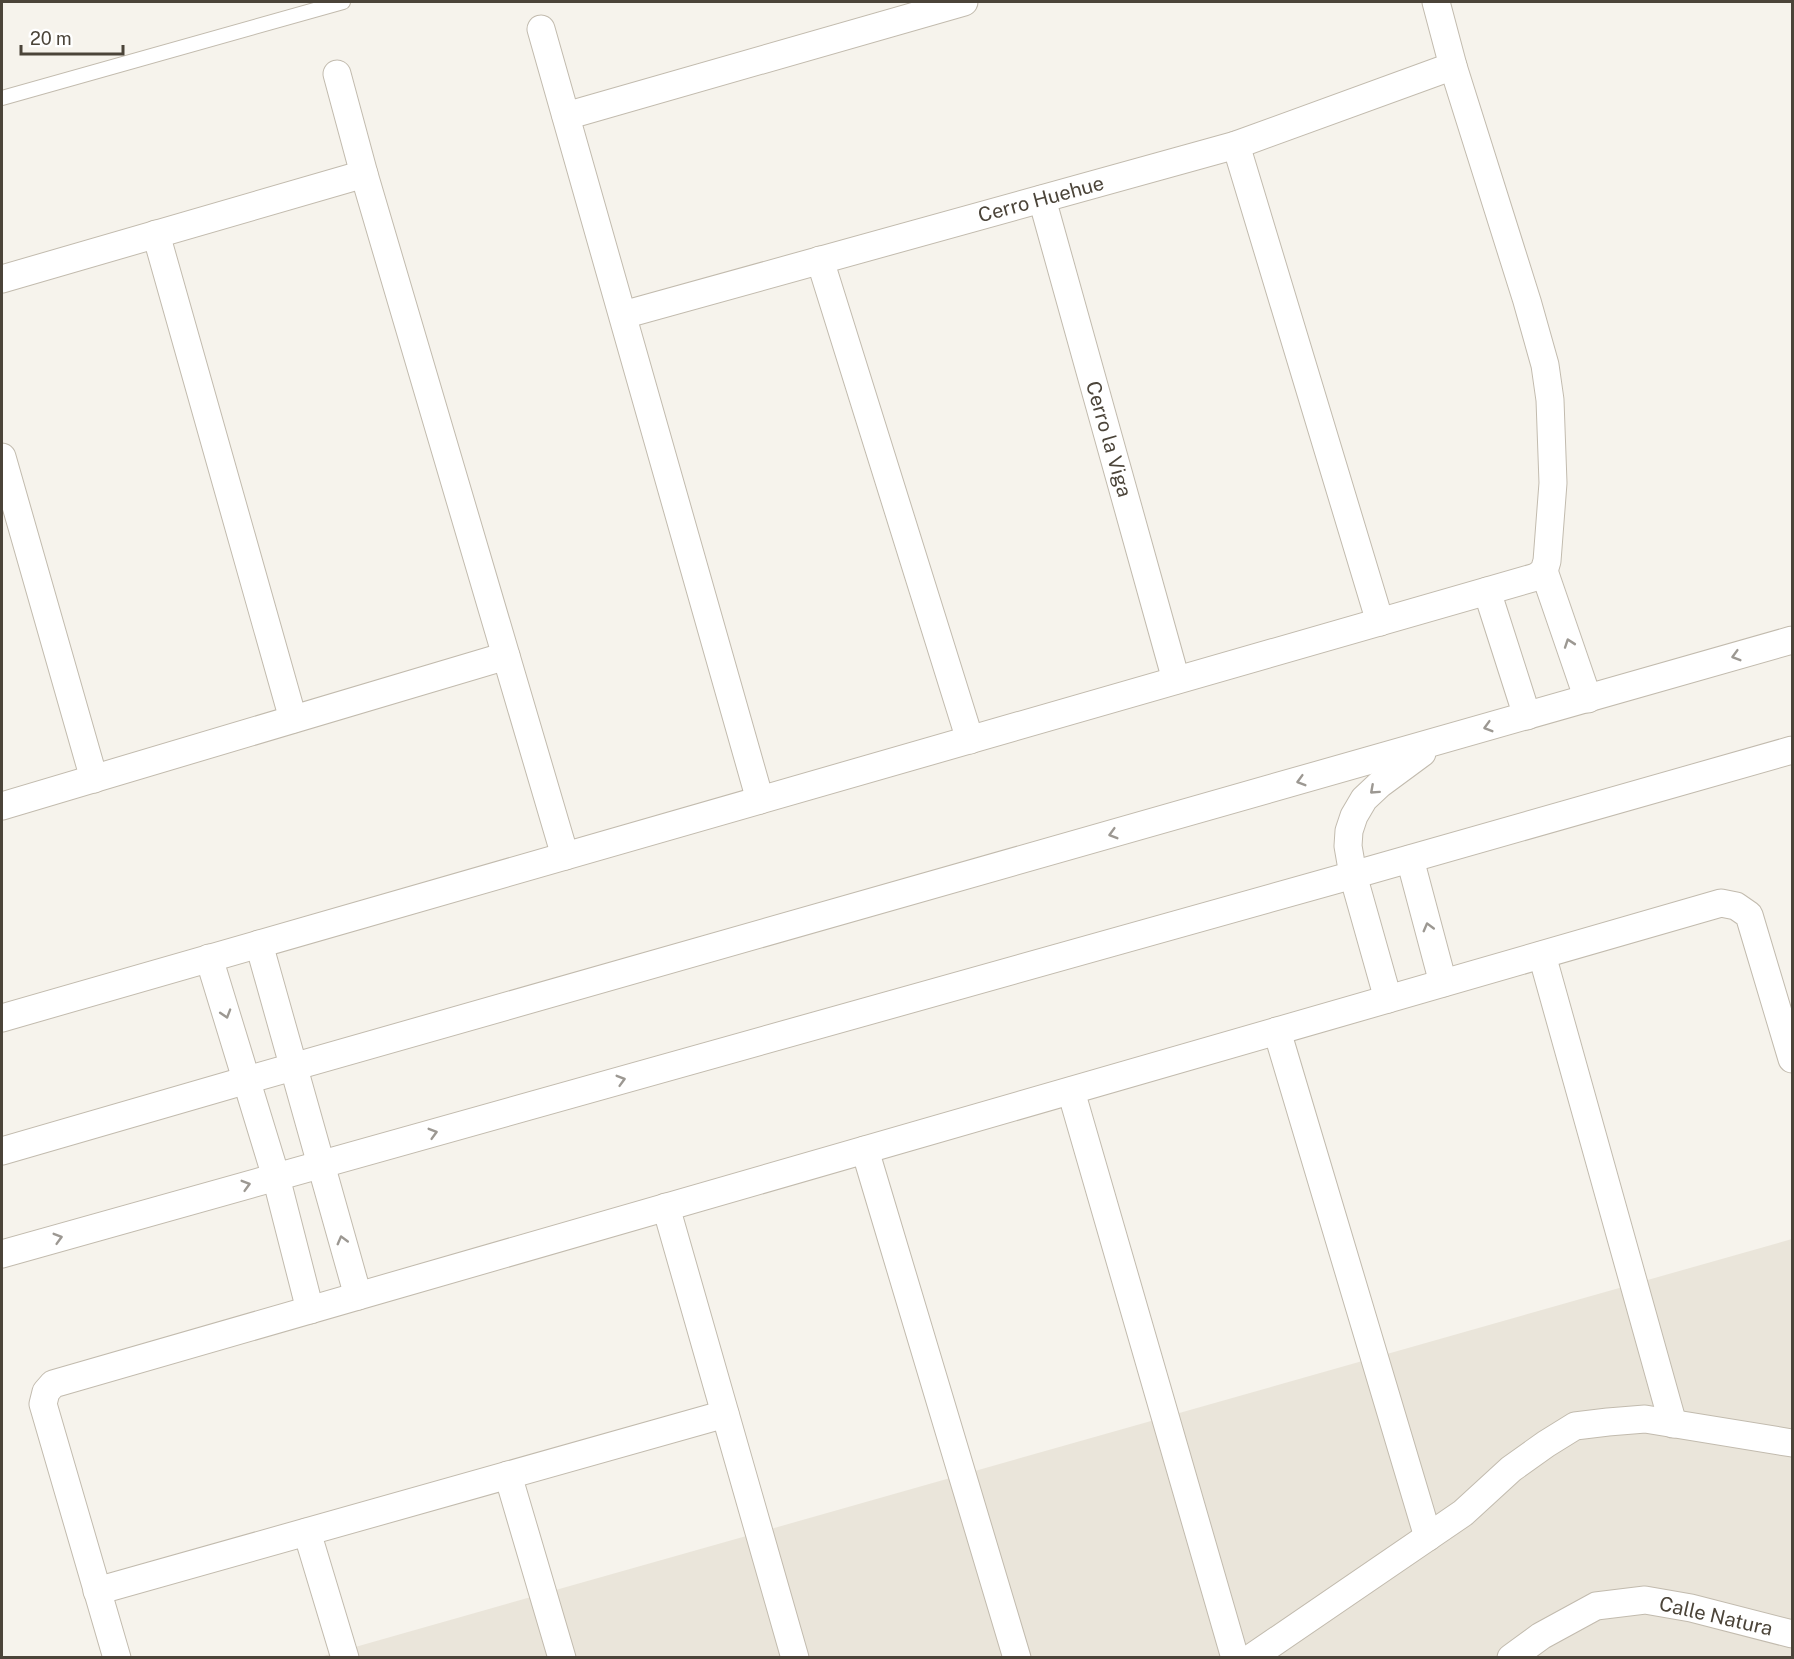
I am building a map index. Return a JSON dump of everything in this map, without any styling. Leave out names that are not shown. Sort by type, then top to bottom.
[{"type":"street","points":[[566,116],[964,2]]},
{"type":"street","points":[[1436,2],[1453,66],[1545,365],[1550,400],[1553,483],[1547,561],[1544,572],[1588,699]]},
{"type":"street","points":[[541,29],[760,800]]},
{"type":"street","name":"Cerro Huehue","points":[[623,315],[1236,145],[1453,66]]},
{"type":"street","points":[[337,74],[364,174],[565,856]]},
{"type":"street","points":[[1236,145],[1380,622]]},
{"type":"street","points":[[2,279],[364,174]]},
{"type":"street","name":"Cerro la Viga","points":[[1042,199],[1176,680]]},
{"type":"street","points":[[156,234],[293,719]]},
{"type":"street","points":[[820,260],[970,740]]},
{"type":"street","points":[[2,457],[94,779]]},
{"type":"street","points":[[2,1018],[1536,577],[1544,572]]},
{"type":"street","points":[[1487,591],[1527,716]]},
{"type":"street","points":[[2,1151],[1527,716],[1792,644]]},
{"type":"street","points":[[2,806],[506,656]]},
{"type":"street","points":[[1388,999],[1353,875],[1348,846],[1349,831],[1354,816],[1364,799],[1380,784],[1437,742]]},
{"type":"street","points":[[2,1254],[1792,750]]},
{"type":"street","points":[[1410,859],[1443,983]]},
{"type":"street","points":[[117,1658],[43,1404],[46,1392],[53,1384],[1721,903],[1736,906],[1749,915],[1792,1059]]},
{"type":"street","points":[[259,944],[292,1068],[358,1296]]},
{"type":"street","points":[[1542,955],[1673,1424]]},
{"type":"street","points":[[209,958],[276,1177],[310,1310]]},
{"type":"street","points":[[1277,1031],[1428,1537]]},
{"type":"street","points":[[1071,1091],[1235,1658]]},
{"type":"street","points":[[865,1150],[1017,1658]]},
{"type":"street","points":[[666,1207],[795,1658]]},
{"type":"street","points":[[97,1591],[725,1414]]},
{"type":"street","points":[[1251,1658],[1463,1513],[1511,1469],[1575,1426],[1645,1419],[1792,1443]]},
{"type":"street","points":[[508,1475],[562,1658]]},
{"type":"street","points":[[307,1532],[345,1658]]},
{"type":"street","name":"Calle Natura","points":[[1511,1658],[1541,1636],[1596,1606],[1645,1600],[1691,1608],[1792,1634]]},
{"type":"lane","points":[[2,98],[343,2]]},
{"type":"shaded area","points":[[1792,1239],[1792,1657],[320,1657]]}]
